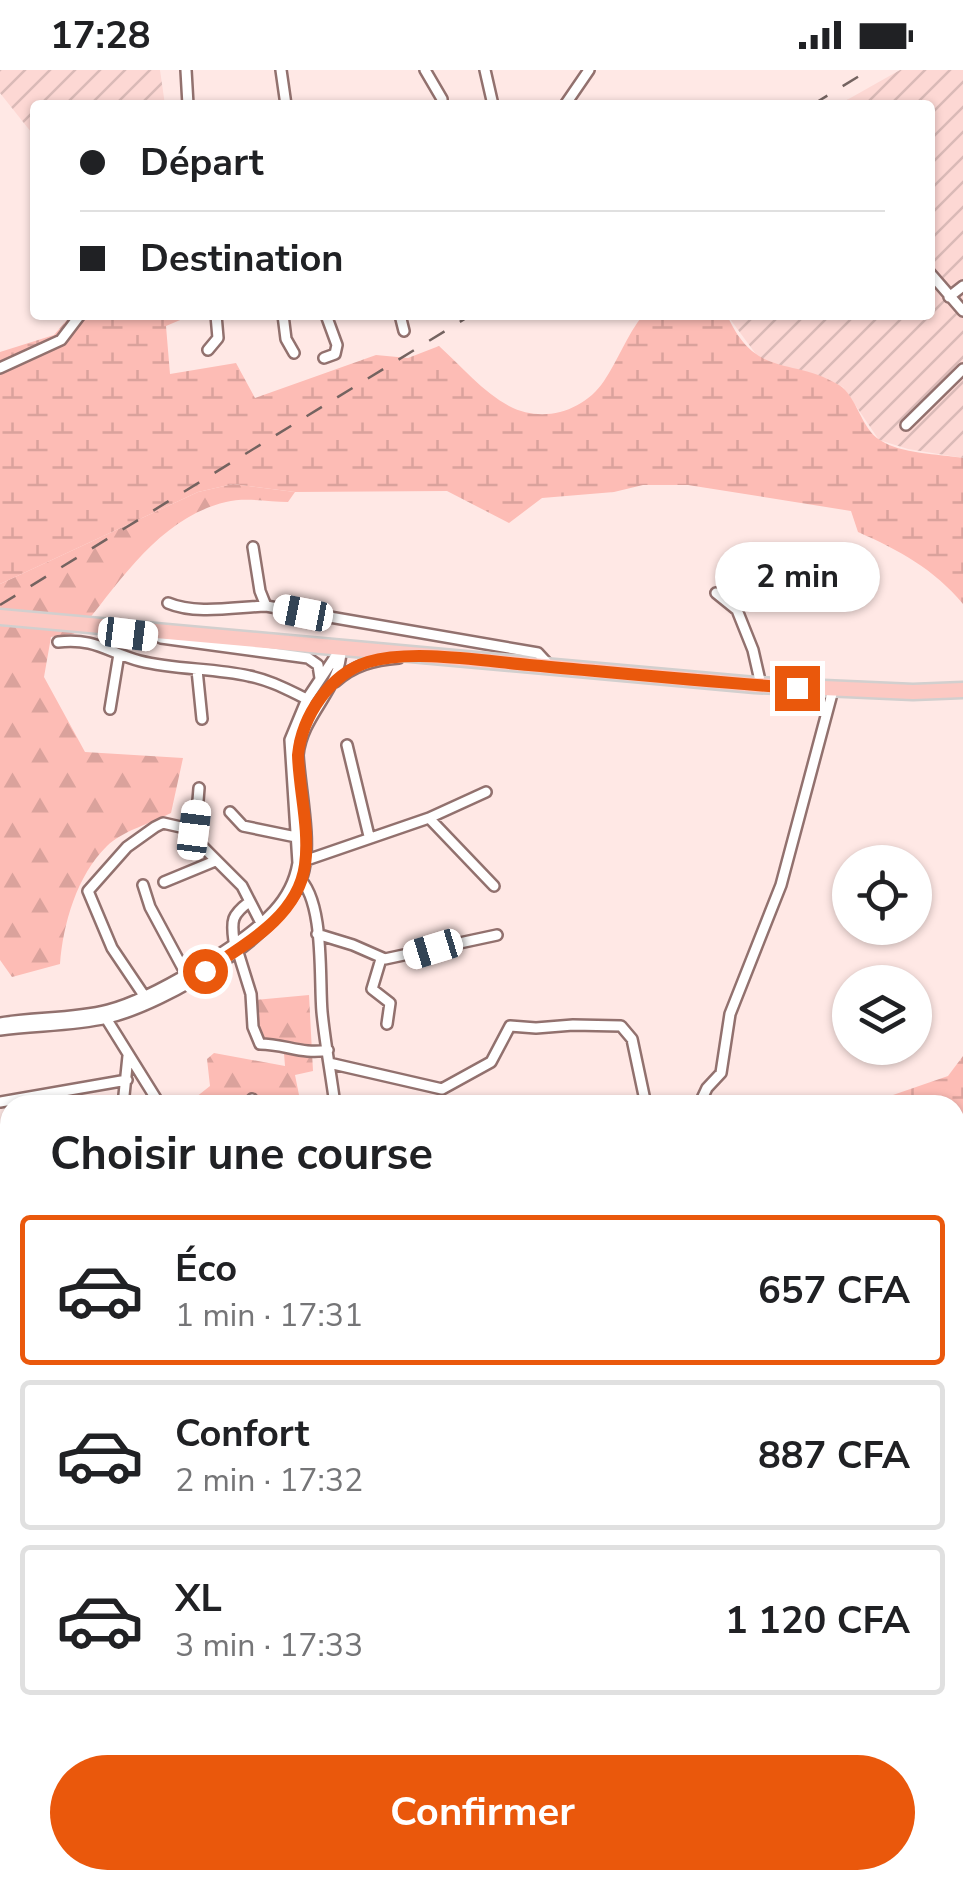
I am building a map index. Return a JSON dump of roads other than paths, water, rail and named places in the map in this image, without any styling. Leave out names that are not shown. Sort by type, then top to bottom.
[{"type":"highway","points":[[0,617],[761,685],[833,690],[963,690]]},
{"type":"street","points":[[186,70],[188,100]]},
{"type":"street","points":[[282,70],[285,100]]},
{"type":"street","points":[[425,70],[442,100]]},
{"type":"street","points":[[485,70],[492,100]]},
{"type":"street","points":[[568,100],[589,70]]},
{"type":"street","points":[[935,280],[963,311]]},
{"type":"street","points":[[950,297],[963,286]]},
{"type":"street","points":[[0,368],[61,340],[76,320]]},
{"type":"street","points":[[208,350],[218,338],[216,320]]},
{"type":"street","points":[[284,320],[286,339],[294,353]]},
{"type":"street","points":[[324,358],[335,354],[336,345],[328,320]]},
{"type":"street","points":[[401,320],[404,331]]},
{"type":"street","points":[[906,425],[963,368]]},
{"type":"street","points":[[254,547],[266,606]]},
{"type":"street","points":[[716,593],[737,610],[753,650],[761,685]]},
{"type":"street","points":[[168,603],[177,607],[266,606],[538,653],[552,667]]},
{"type":"street","points":[[64,623],[298,656],[318,665],[320,680]]},
{"type":"street","points":[[58,642],[94,642],[119,654],[166,666],[257,678],[307,699]]},
{"type":"street","points":[[302,862],[296,837],[290,740],[307,699],[341,648]]},
{"type":"street","points":[[0,1027],[104,1015],[152,1002],[284,911],[302,862],[300,737],[342,662],[341,648]]},
{"type":"street","points":[[110,709],[119,654]]},
{"type":"street","points":[[330,687],[352,668],[368,662],[453,658]]},
{"type":"street","points":[[198,670],[202,718]]},
{"type":"street","points":[[704,1095],[721,1073],[730,1014],[781,885],[833,690]]},
{"type":"street","points":[[347,745],[369,836]]},
{"type":"street","points":[[199,788],[194,830],[199,846],[242,886],[261,924]]},
{"type":"street","points":[[302,862],[429,818],[486,792]]},
{"type":"street","points":[[230,812],[243,826],[296,837]]},
{"type":"street","points":[[429,818],[494,886]]},
{"type":"street","points":[[145,997],[112,948],[88,891],[127,846],[155,827],[163,823],[194,830]]},
{"type":"street","points":[[164,882],[215,862]]},
{"type":"street","points":[[104,1015],[145,997],[236,945],[276,909],[299,878]]},
{"type":"street","points":[[299,878],[310,894],[318,934],[335,1095]]},
{"type":"street","points":[[143,885],[150,908],[186,974]]},
{"type":"street","points":[[249,902],[231,920],[260,1044],[280,1044],[308,1054],[328,1050]]},
{"type":"street","points":[[318,934],[353,944],[381,959],[408,957],[497,935]]},
{"type":"street","points":[[381,959],[372,989],[390,1003],[388,1024]]},
{"type":"street","points":[[104,1015],[155,1095]]},
{"type":"street","points":[[330,1063],[442,1089],[491,1062],[510,1026],[621,1026],[632,1039],[644,1095]]},
{"type":"street","points":[[125,1095],[128,1056]]},
{"type":"street","points":[[74,1095],[127,1080]]},
{"type":"railway","points":[[820,100],[869,70]]},
{"type":"railway","points":[[0,605],[463,320]]}]
